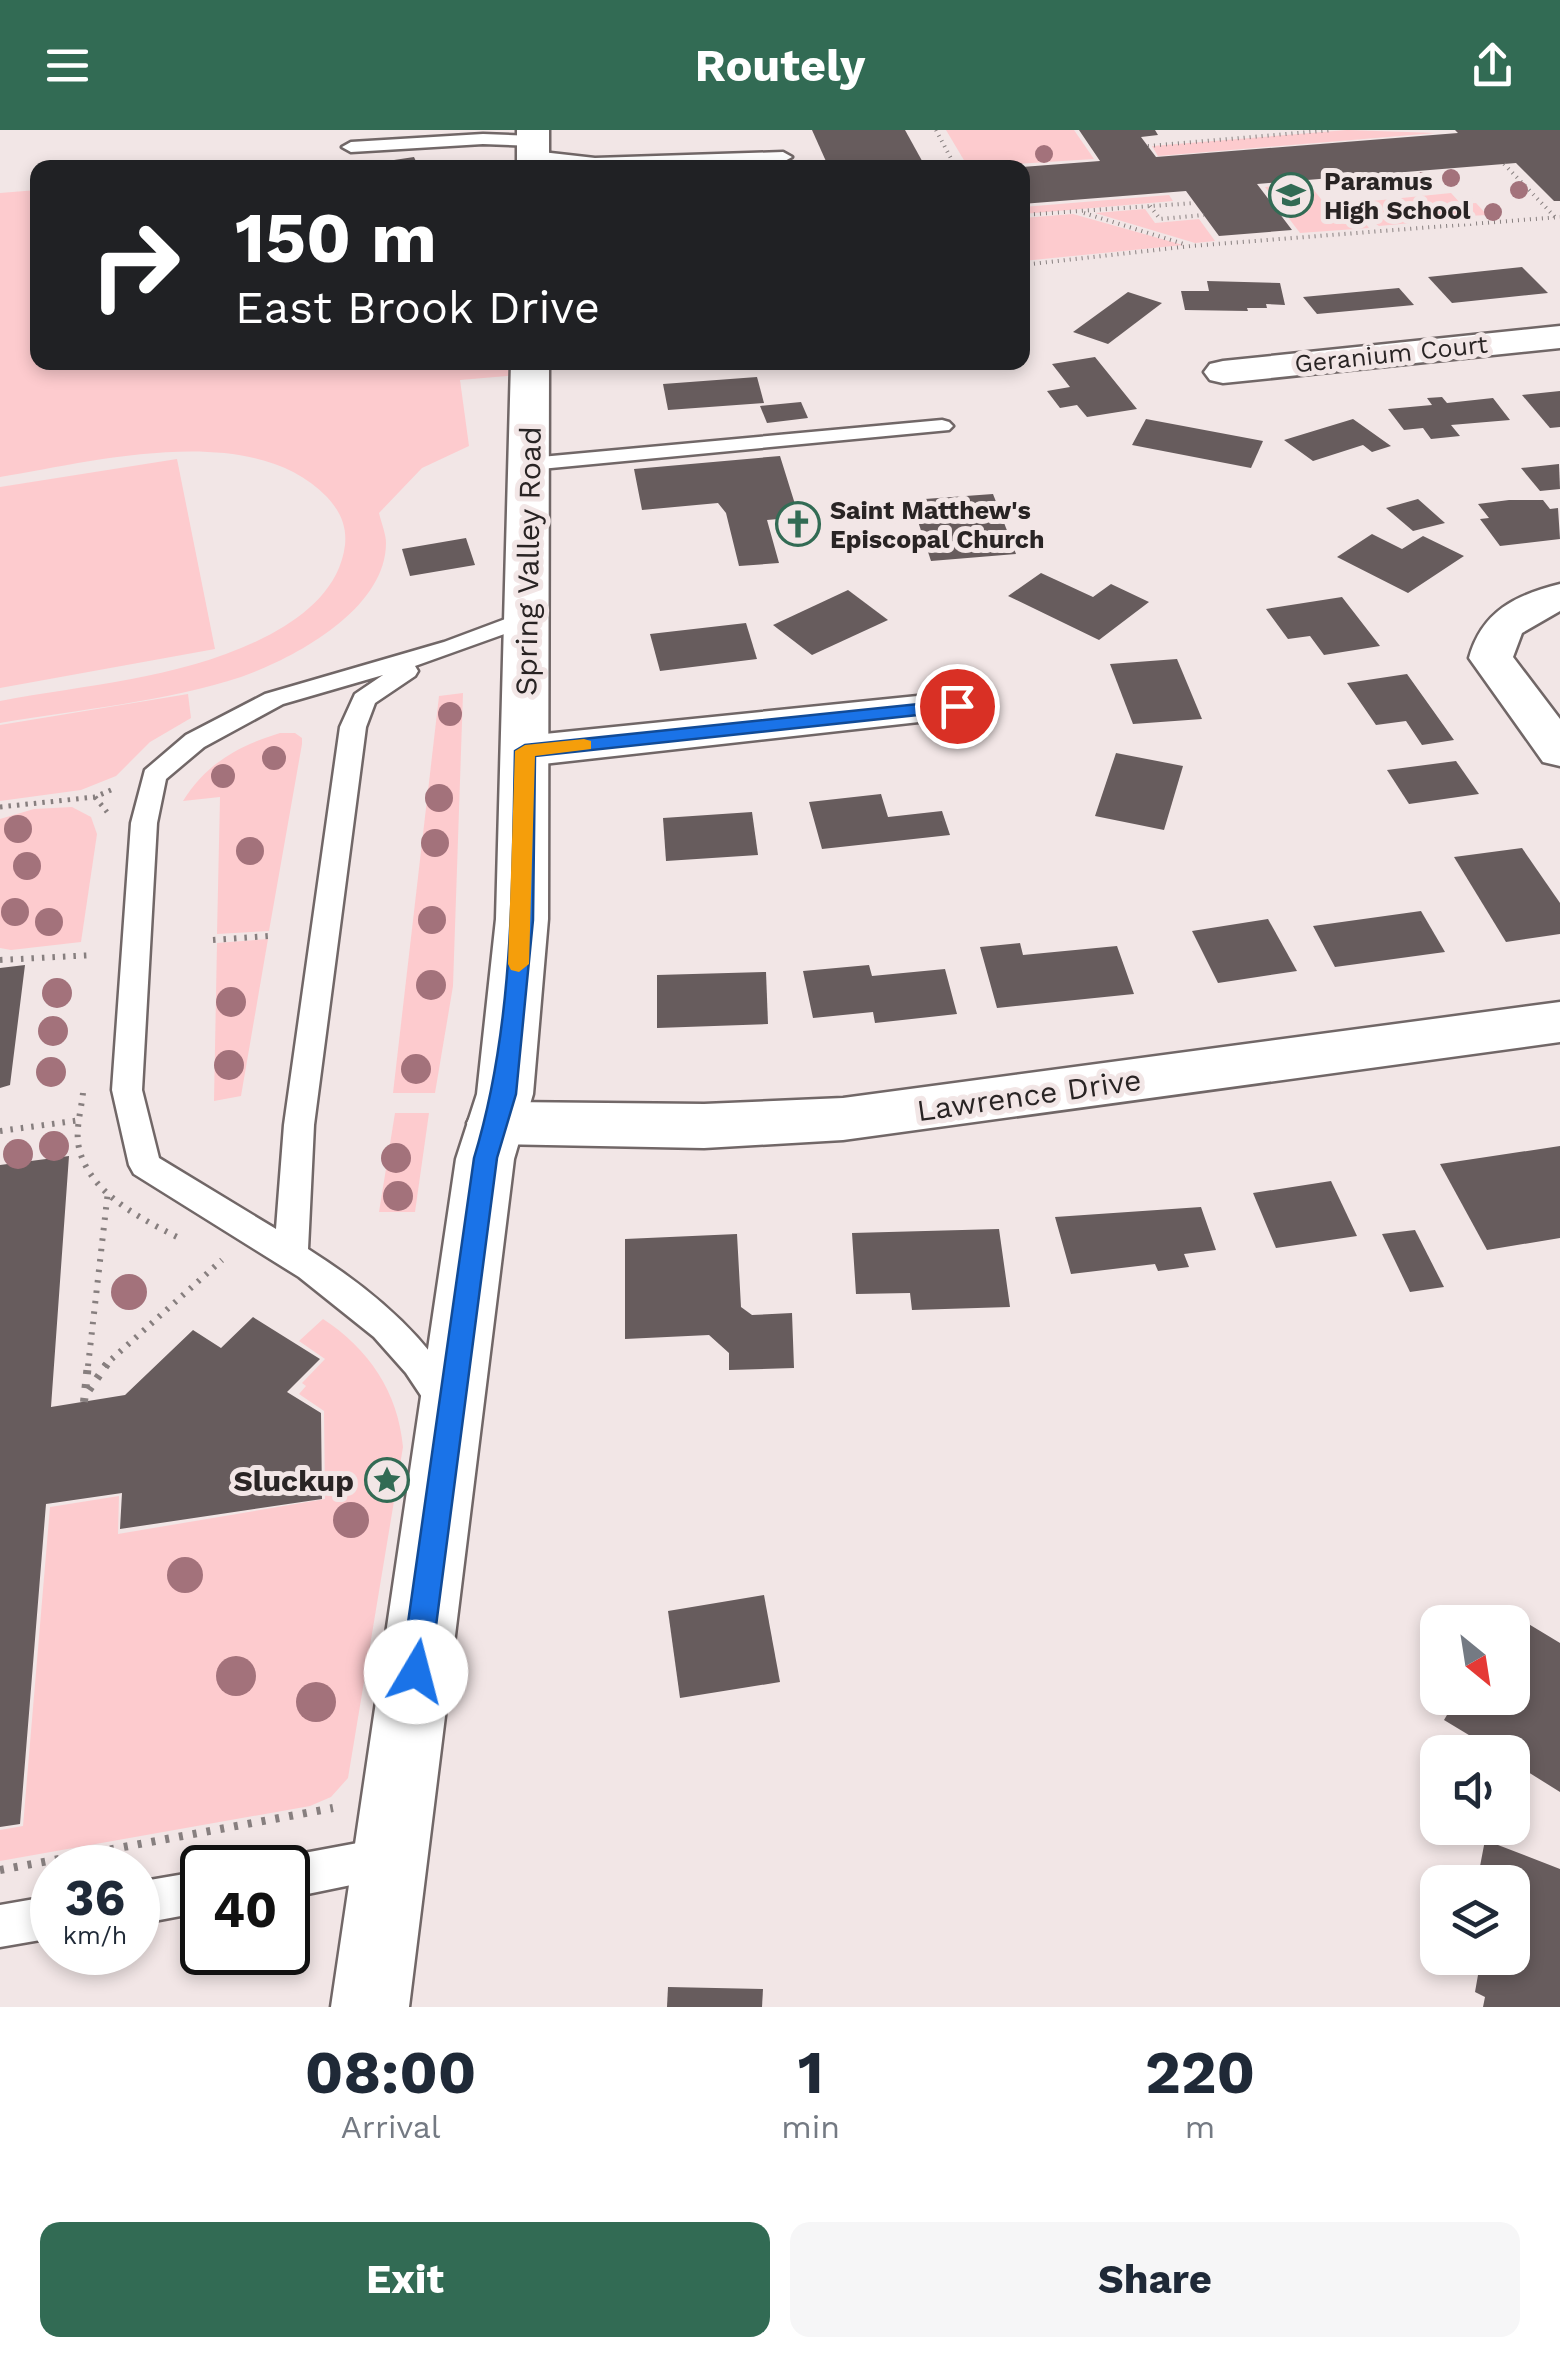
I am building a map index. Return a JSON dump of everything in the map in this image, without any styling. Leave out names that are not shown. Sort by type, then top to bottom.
[{"type":"street","name":"Geranium Court","points":[[1223,372],[1560,337]]},
{"type":"street","name":"Spring Valley Road","points":[[370,2007],[486,1158],[505,1094],[517,990],[530,370]]},
{"type":"street","points":[[1560,597],[1530,606],[1507,621],[1495,638],[1492,658],[1560,751]]},
{"type":"street","points":[[525,751],[957,706]]},
{"type":"street","name":"Lawrence Drive","points":[[495,1123],[704,1126],[843,1118],[1560,1022]]},
{"type":"lane","points":[[352,147],[483,138],[583,160]]},
{"type":"lane","points":[[675,160],[782,156]]},
{"type":"lane","points":[[530,464],[942,426]]},
{"type":"lane","points":[[451,1412],[430,1376],[388,1327],[320,1270],[145,1165],[127,1090],[144,822],[154,776],[194,741],[274,699],[453,647],[527,618]]},
{"type":"lane","points":[[291,1254],[299,1125],[353,726],[364,699],[396,676],[453,647]]},
{"type":"lane","points":[[310,1873],[390,1857]]},
{"type":"lane","points":[[0,1926],[30,1921]]},
{"type":"path","points":[[936,130],[952,160]]},
{"type":"path","points":[[1148,146],[1333,130]]},
{"type":"path","points":[[1504,164],[1558,217]]},
{"type":"path","points":[[1030,214],[1195,203]]},
{"type":"path","points":[[1150,206],[1160,219],[1204,215]]},
{"type":"path","points":[[1078,211],[1191,246]]},
{"type":"path","points":[[1030,264],[1191,246],[1558,217]]},
{"type":"path","points":[[95,798],[106,808],[108,819]]},
{"type":"path","points":[[94,973],[98,936]]},
{"type":"path","points":[[213,940],[268,936]]},
{"type":"path","points":[[0,960],[96,955]]},
{"type":"path","points":[[84,1088],[78,1146],[108,1191],[145,1221],[192,1244]]},
{"type":"path","points":[[0,1131],[81,1120]]},
{"type":"path","points":[[108,1191],[86,1399],[102,1368],[222,1260]]},
{"type":"path","points":[[207,1252],[238,1268]]},
{"type":"path","points":[[0,1870],[302,1816],[339,1804]]},
{"type":"shaded area","points":[[946,130],[1074,130],[1094,159],[1030,163],[1030,160],[964,160]]},
{"type":"shaded area","points":[[1347,130],[1436,133],[1158,156],[1152,146]]},
{"type":"shaded area","points":[[1309,184],[1325,204],[1348,202],[1369,228],[1300,233],[1265,187]]},
{"type":"shaded area","points":[[30,191],[30,370],[530,370],[530,374],[460,380],[469,446],[422,468],[379,513],[386,543],[382,567],[371,589],[334,628],[311,644],[263,668],[213,685],[153,699],[0,723],[0,701],[173,670],[240,649],[271,634],[297,618],[329,587],[342,560],[345,531],[327,497],[295,473],[257,459],[215,452],[125,456],[0,477],[0,193]]},
{"type":"shaded area","points":[[1451,193],[1461,204],[1476,203],[1487,215],[1412,219],[1411,223],[1379,226],[1365,216],[1379,210],[1372,201]]},
{"type":"shaded area","points":[[1169,195],[1173,201],[1030,213],[1030,206]]},
{"type":"shaded area","points":[[1145,209],[1155,223],[1199,219],[1215,241],[1195,243],[1095,213]]},
{"type":"shaded area","points":[[1073,214],[1183,245],[1030,260],[1030,217]]},
{"type":"shaded area","points":[[177,459],[215,649],[0,688],[0,487]]},
{"type":"shaded area","points":[[463,693],[453,986],[435,1093],[393,1093],[439,696]]},
{"type":"shaded area","points":[[188,694],[191,718],[150,742],[116,776],[81,790],[0,801],[0,725]]},
{"type":"shaded area","points":[[280,733],[295,733],[302,738],[302,744],[269,931],[217,934],[220,797],[183,801],[213,766],[250,744]]},
{"type":"shaded area","points":[[72,807],[91,817],[97,834],[81,942],[0,948],[0,819],[34,809]]},
{"type":"shaded area","points":[[268,939],[241,1096],[214,1101],[217,943]]},
{"type":"shaded area","points":[[395,1113],[429,1113],[415,1212],[379,1212]]},
{"type":"shaded area","points":[[323,1319],[354,1344],[388,1390],[403,1447],[348,1778],[331,1797],[310,1806],[90,1845],[30,1845],[30,1856],[0,1861],[0,1830],[23,1826],[50,1507],[119,1496],[118,1534],[325,1499],[324,1411],[299,1394],[306,1386],[302,1383],[325,1359],[299,1341]]},
{"type":"building","points":[[812,130],[905,130],[922,160],[825,160]]},
{"type":"building","points":[[1079,130],[1155,130],[1158,135],[1141,137],[1156,157],[1458,133],[1455,130],[1560,130],[1560,201],[1554,201],[1516,163],[1257,184],[1292,230],[1219,236],[1186,191],[1030,203],[1030,166],[1100,161]]},
{"type":"building","points":[[1522,267],[1548,293],[1452,303],[1428,277]]},
{"type":"building","points":[[1207,281],[1280,283],[1285,305],[1266,304],[1267,308],[1247,308],[1248,311],[1185,310],[1181,291],[1209,291]]},
{"type":"building","points":[[1399,288],[1414,305],[1317,314],[1303,297]]},
{"type":"building","points":[[1128,292],[1162,303],[1108,344],[1073,332]]},
{"type":"building","points":[[1095,357],[1137,409],[1087,417],[1077,405],[1060,408],[1047,391],[1070,387],[1052,364]]},
{"type":"building","points":[[757,377],[764,403],[668,410],[663,384]]},
{"type":"building","points":[[1560,391],[1560,427],[1550,428],[1522,395]]},
{"type":"building","points":[[1442,397],[1447,403],[1493,398],[1510,420],[1451,425],[1460,436],[1431,439],[1423,428],[1404,430],[1388,409],[1432,405],[1427,398]]},
{"type":"building","points":[[801,402],[808,418],[767,423],[760,406]]},
{"type":"building","points":[[1146,419],[1263,441],[1251,468],[1132,445]]},
{"type":"building","points":[[1353,419],[1391,446],[1372,452],[1363,445],[1313,461],[1284,440]]},
{"type":"building","points":[[780,456],[799,517],[767,520],[779,563],[739,566],[726,513],[718,503],[642,510],[634,469]]},
{"type":"building","points":[[1559,464],[1560,489],[1540,491],[1521,468]]},
{"type":"building","points":[[993,494],[1016,554],[931,561],[911,500]]},
{"type":"building","points":[[1418,499],[1445,523],[1413,531],[1386,508]]},
{"type":"building","points":[[1543,500],[1550,509],[1558,508],[1560,539],[1500,546],[1480,519],[1489,518],[1478,504]]},
{"type":"building","points":[[1372,534],[1402,549],[1423,536],[1464,556],[1408,593],[1337,557]]},
{"type":"building","points":[[466,538],[475,565],[410,576],[402,549]]},
{"type":"building","points":[[1041,573],[1093,597],[1111,584],[1149,602],[1099,640],[1008,596]]},
{"type":"building","points":[[848,590],[888,620],[812,655],[773,625]]},
{"type":"building","points":[[1342,597],[1380,646],[1324,655],[1310,636],[1288,639],[1266,609]]},
{"type":"building","points":[[746,623],[757,659],[660,671],[650,634]]},
{"type":"building","points":[[1177,659],[1202,719],[1133,724],[1110,664]]},
{"type":"building","points":[[1407,674],[1454,740],[1422,745],[1406,721],[1376,725],[1347,683]]},
{"type":"building","points":[[1116,753],[1183,766],[1164,830],[1095,816]]},
{"type":"building","points":[[1456,761],[1479,794],[1409,804],[1387,770]]},
{"type":"building","points":[[881,794],[888,817],[942,811],[950,835],[822,849],[809,802]]},
{"type":"building","points":[[752,812],[758,855],[666,861],[663,818]]},
{"type":"building","points":[[1522,848],[1560,903],[1560,934],[1506,942],[1454,857]]},
{"type":"building","points":[[1421,911],[1445,952],[1335,967],[1313,926]]},
{"type":"building","points":[[1268,919],[1297,971],[1218,983],[1192,931]]},
{"type":"building","points":[[1020,943],[1023,955],[1117,946],[1134,994],[997,1008],[980,947]]},
{"type":"building","points":[[25,965],[10,1085],[0,1088],[0,968]]},
{"type":"building","points":[[869,965],[872,976],[945,969],[957,1014],[875,1023],[873,1012],[813,1018],[803,971]]},
{"type":"building","points":[[766,972],[768,1024],[657,1028],[657,975]]},
{"type":"building","points":[[1560,1146],[1560,1238],[1487,1250],[1440,1164]]},
{"type":"building","points":[[69,1156],[51,1407],[125,1395],[193,1330],[221,1348],[253,1317],[320,1359],[287,1392],[321,1413],[322,1499],[120,1529],[122,1493],[46,1504],[20,1824],[0,1827],[0,1165]]},
{"type":"building","points":[[1331,1181],[1357,1236],[1276,1248],[1253,1193]]},
{"type":"building","points":[[1201,1207],[1216,1250],[1184,1254],[1189,1267],[1158,1271],[1155,1264],[1071,1274],[1055,1217]]},
{"type":"building","points":[[999,1229],[1010,1307],[912,1310],[910,1293],[856,1294],[852,1233]]},
{"type":"building","points":[[1415,1230],[1444,1287],[1410,1292],[1382,1234]]},
{"type":"building","points":[[737,1234],[741,1307],[752,1315],[792,1313],[794,1368],[729,1370],[729,1353],[709,1335],[625,1339],[625,1239]]},
{"type":"building","points":[[764,1595],[780,1682],[680,1698],[668,1611]]},
{"type":"building","points":[[1530,1625],[1560,1643],[1560,1792],[1530,1773],[1530,1735],[1469,1735],[1444,1720],[1447,1715],[1530,1715]]},
{"type":"building","points":[[1484,1845],[1498,1845],[1560,1869],[1560,2007],[1483,2007],[1485,1997],[1475,1992],[1478,1975],[1530,1975],[1530,1865],[1480,1865]]},
{"type":"building","points":[[668,1987],[763,1989],[762,2007],[667,2007]]},
{"type":"slow traffic","points":[[519,964],[525,751],[584,745]]},
{"type":"place","name":"Paramus High School","points":[[1291,195]]},
{"type":"place","name":"Saint Matthew's Episcopal Church","points":[[798,524]]},
{"type":"place","name":"Sluckup","points":[[387,1480]]},
{"type":"route","points":[[416,1672],[486,1158],[505,1094],[522,920],[525,751],[957,706]]}]
